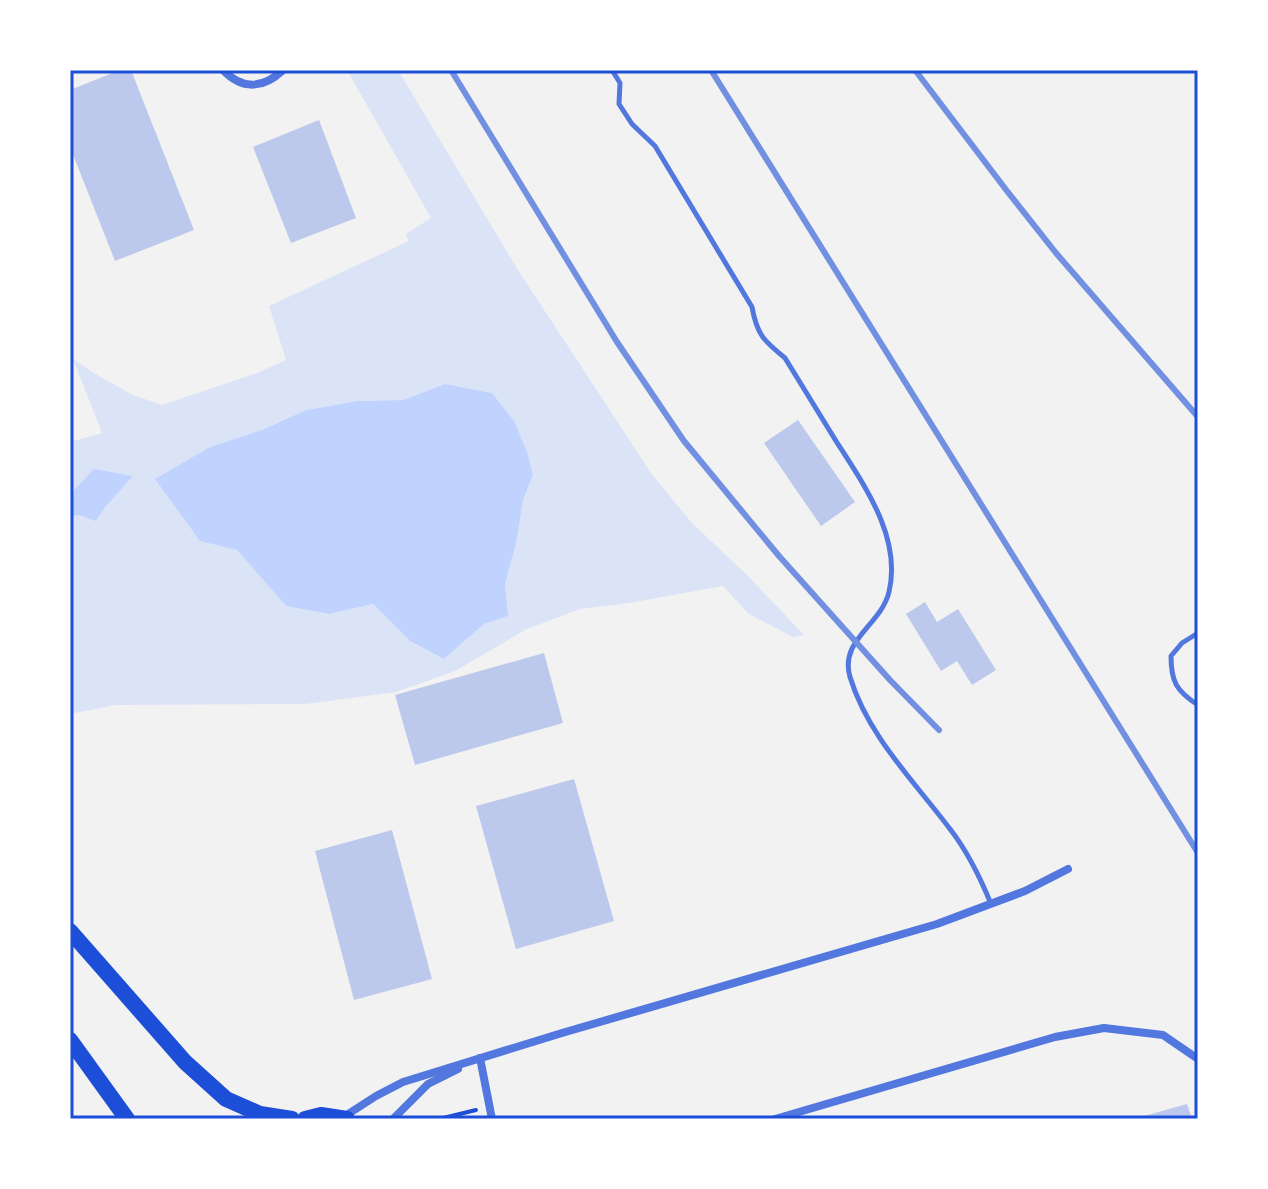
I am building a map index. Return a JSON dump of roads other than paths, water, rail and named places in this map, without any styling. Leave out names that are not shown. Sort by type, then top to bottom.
[{"type":"main road","points":[[70,931],[185,1062],[226,1099],[260,1114],[292,1119]]},
{"type":"main road","points":[[70,1040],[127,1119]]},
{"type":"main road","points":[[305,1119],[321,1115],[345,1118]]},
{"type":"street","points":[[223,70],[233,80],[243,84],[262,84],[274,79],[283,70]]},
{"type":"street","points":[[345,1118],[403,1082],[937,924],[991,905],[1068,869]]},
{"type":"street","points":[[775,1119],[1055,1037],[1104,1028],[1163,1035],[1198,1059]]},
{"type":"street","points":[[480,1058],[492,1119]]},
{"type":"street","points":[[393,1119],[428,1084],[480,1058]]},
{"type":"lane","points":[[612,70],[620,83],[619,104],[632,124],[655,146],[752,307],[755,326],[767,343],[785,358],[871,497],[881,519],[888,543],[891,576],[886,602],[849,652],[848,669],[864,712],[969,858],[980,875],[991,905]]},
{"type":"lane","points":[[1198,633],[1182,643],[1171,656],[1174,683],[1183,695],[1198,705]]},
{"type":"water","points":[[445,384],[492,393],[514,421],[533,475],[523,500],[505,584],[508,616],[484,624],[444,659],[410,641],[373,604],[329,614],[286,606],[237,550],[200,541],[155,479],[210,447],[262,430],[306,410],[358,401],[403,400]]},
{"type":"water","points":[[94,469],[133,476],[96,521],[79,515],[70,517],[70,492]]},
{"type":"railway","points":[[451,70],[617,342],[684,441],[779,556],[939,730]]},
{"type":"railway","points":[[711,70],[1198,853]]},
{"type":"railway","points":[[915,70],[1056,253],[1198,417]]}]
